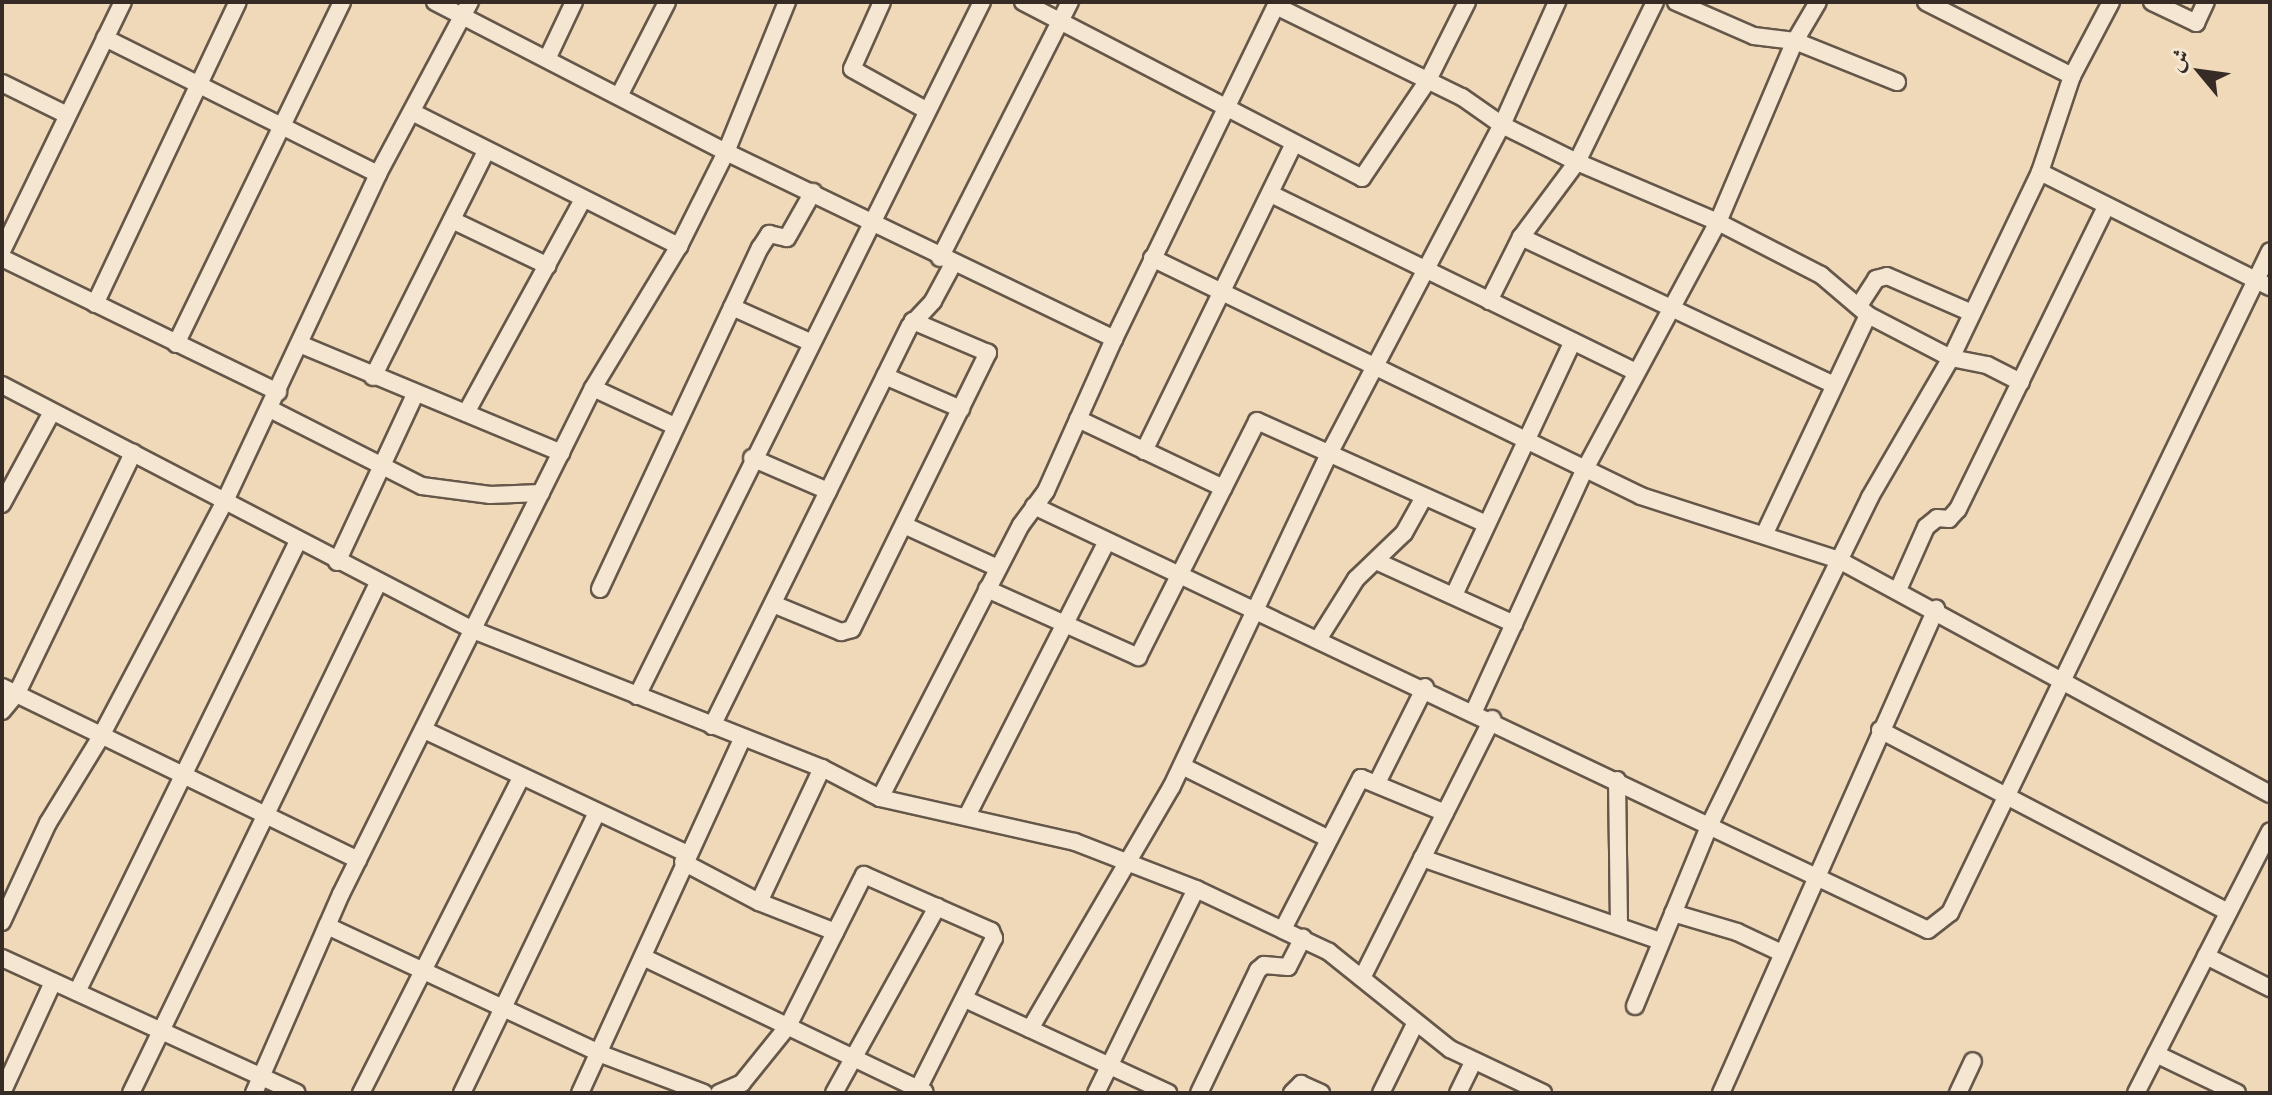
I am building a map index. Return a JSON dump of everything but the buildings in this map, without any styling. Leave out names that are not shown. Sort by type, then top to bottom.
[{"type":"street","points":[[2,251],[123,2]]},
{"type":"street","points":[[95,304],[238,2]]},
{"type":"street","points":[[176,344],[342,2]]},
{"type":"street","points":[[435,2],[467,9],[548,57],[726,152],[813,192],[946,261],[1114,339]]},
{"type":"street","points":[[548,57],[574,2]]},
{"type":"street","points":[[620,94],[667,2]]},
{"type":"street","points":[[254,1093],[358,860],[593,388],[679,246],[726,152],[787,2]]},
{"type":"street","points":[[882,2],[852,69],[926,110]]},
{"type":"street","points":[[637,696],[869,220],[982,2]]},
{"type":"street","points":[[1023,2],[1224,109],[1364,178],[1428,80],[1467,2]]},
{"type":"street","points":[[712,726],[913,321],[933,301],[946,261],[1070,2]]},
{"type":"street","points":[[1030,1029],[1182,766],[1330,452],[1380,366],[1502,125],[1557,2]]},
{"type":"street","points":[[1489,301],[1521,237],[1577,162],[1655,2]]},
{"type":"street","points":[[1676,2],[1754,36],[1795,41],[1897,82]]},
{"type":"street","points":[[1474,711],[1585,469],[1718,222],[1795,41],[1818,2]]},
{"type":"street","points":[[1926,2],[2072,76]]},
{"type":"street","points":[[1635,1006],[1710,824],[1839,560],[1951,358],[2040,172],[2072,76],[2111,2]]},
{"type":"street","points":[[2152,2],[2196,23],[2206,2]]},
{"type":"street","points":[[880,798],[998,568],[1046,491],[1152,258],[1277,4],[1428,80],[1502,125],[1577,162],[1718,222],[1830,280],[1864,310],[1951,358],[1987,365],[2021,382]]},
{"type":"street","points":[[2,922],[48,823],[100,738],[224,503],[302,345],[378,174],[414,113],[467,9]]},
{"type":"street","points":[[105,38],[282,123],[378,174]]},
{"type":"street","points":[[2,83],[67,115]]},
{"type":"street","points":[[414,113],[679,246]]},
{"type":"street","points":[[1144,451],[1225,293],[1294,144]]},
{"type":"street","points":[[373,377],[486,151]]},
{"type":"street","points":[[2040,172],[2263,284]]},
{"type":"street","points":[[600,589],[768,234],[787,238],[813,192]]},
{"type":"street","points":[[1271,194],[1636,372]]},
{"type":"street","points":[[466,413],[583,199]]},
{"type":"street","points":[[1898,590],[1926,527],[1937,518],[1949,519],[1958,509],[2106,207]]},
{"type":"street","points":[[452,220],[548,266]]},
{"type":"street","points":[[1521,237],[1834,385]]},
{"type":"street","points":[[1034,506],[1425,687],[1710,824],[1812,878],[1928,930],[1950,913],[2263,284],[2270,251]]},
{"type":"street","points":[[2,258],[278,392]]},
{"type":"street","points":[[1152,258],[1663,506],[1839,560],[1936,609],[2065,684],[2270,794]]},
{"type":"street","points":[[1764,535],[1834,385],[1876,279],[1887,276],[1972,313]]},
{"type":"street","points":[[732,307],[810,342]]},
{"type":"street","points":[[773,604],[847,633],[904,525],[988,352],[913,321]]},
{"type":"street","points":[[1454,595],[1524,439],[1573,341]]},
{"type":"street","points":[[302,345],[415,395],[561,453]]},
{"type":"street","points":[[885,376],[961,409]]},
{"type":"street","points":[[2,385],[337,562],[473,630],[742,739],[822,768],[880,798],[968,814],[1127,861],[1303,938],[1362,978],[1415,1024],[1473,1062],[1543,1093]]},
{"type":"street","points":[[593,388],[675,426]]},
{"type":"street","points":[[337,562],[384,468],[415,395]]},
{"type":"street","points":[[270,409],[422,486],[490,495],[541,493]]},
{"type":"street","points":[[2,504],[52,412]]},
{"type":"street","points":[[1078,419],[1223,488]]},
{"type":"street","points":[[987,589],[1138,657],[1257,421],[1486,524]]},
{"type":"street","points":[[2,711],[9,690],[133,453]]},
{"type":"street","points":[[752,458],[828,491]]},
{"type":"street","points":[[1319,638],[1349,588],[1404,533],[1424,497]]},
{"type":"street","points":[[904,525],[998,568]]},
{"type":"street","points":[[77,992],[180,776],[298,541]]},
{"type":"street","points":[[968,814],[1107,541]]},
{"type":"street","points":[[1376,561],[1514,624]]},
{"type":"street","points":[[131,1093],[378,583]]},
{"type":"street","points":[[1721,1093],[1812,878],[1936,609]]},
{"type":"street","points":[[1378,781],[1425,687]]},
{"type":"street","points":[[9,690],[100,738],[358,860]]},
{"type":"street","points":[[1362,978],[1492,719]]},
{"type":"street","points":[[424,730],[597,812],[685,858],[759,902],[835,932]]},
{"type":"street","points":[[1880,730],[2228,912]]},
{"type":"street","points":[[580,1093],[645,958],[685,858],[742,739]]},
{"type":"street","points":[[1182,766],[1329,839]]},
{"type":"street","points":[[759,902],[822,768]]},
{"type":"street","points":[[361,1093],[421,969],[521,777]]},
{"type":"street","points":[[1283,929],[1361,778],[1378,781],[1445,813]]},
{"type":"street","points":[[1617,780],[1619,924]]},
{"type":"street","points":[[462,1093],[506,1009],[597,812]]},
{"type":"street","points":[[2136,1093],[2270,831]]},
{"type":"street","points":[[1422,858],[1661,941]]},
{"type":"street","points":[[645,958],[788,1026],[855,1056],[920,1092],[994,938],[991,931],[864,875],[788,1026],[742,1083],[719,1093]]},
{"type":"street","points":[[1096,1093],[1196,889]]},
{"type":"street","points":[[834,1093],[937,907]]},
{"type":"street","points":[[1673,913],[1737,932],[1782,953]]},
{"type":"street","points":[[327,926],[601,1054],[704,1093]]},
{"type":"street","points":[[1199,1093],[1258,970],[1264,965],[1288,967],[1303,938]]},
{"type":"street","points":[[2206,956],[2270,988]]},
{"type":"street","points":[[2,958],[297,1093]]},
{"type":"street","points":[[2,1093],[53,982]]},
{"type":"street","points":[[965,999],[1168,1093]]},
{"type":"street","points":[[1381,1093],[1415,1024]]},
{"type":"street","points":[[2156,1054],[2237,1093]]},
{"type":"street","points":[[1958,1093],[1973,1061]]},
{"type":"street","points":[[1458,1093],[1473,1062]]},
{"type":"street","points":[[1292,1093],[1301,1084],[1321,1093]]}]
